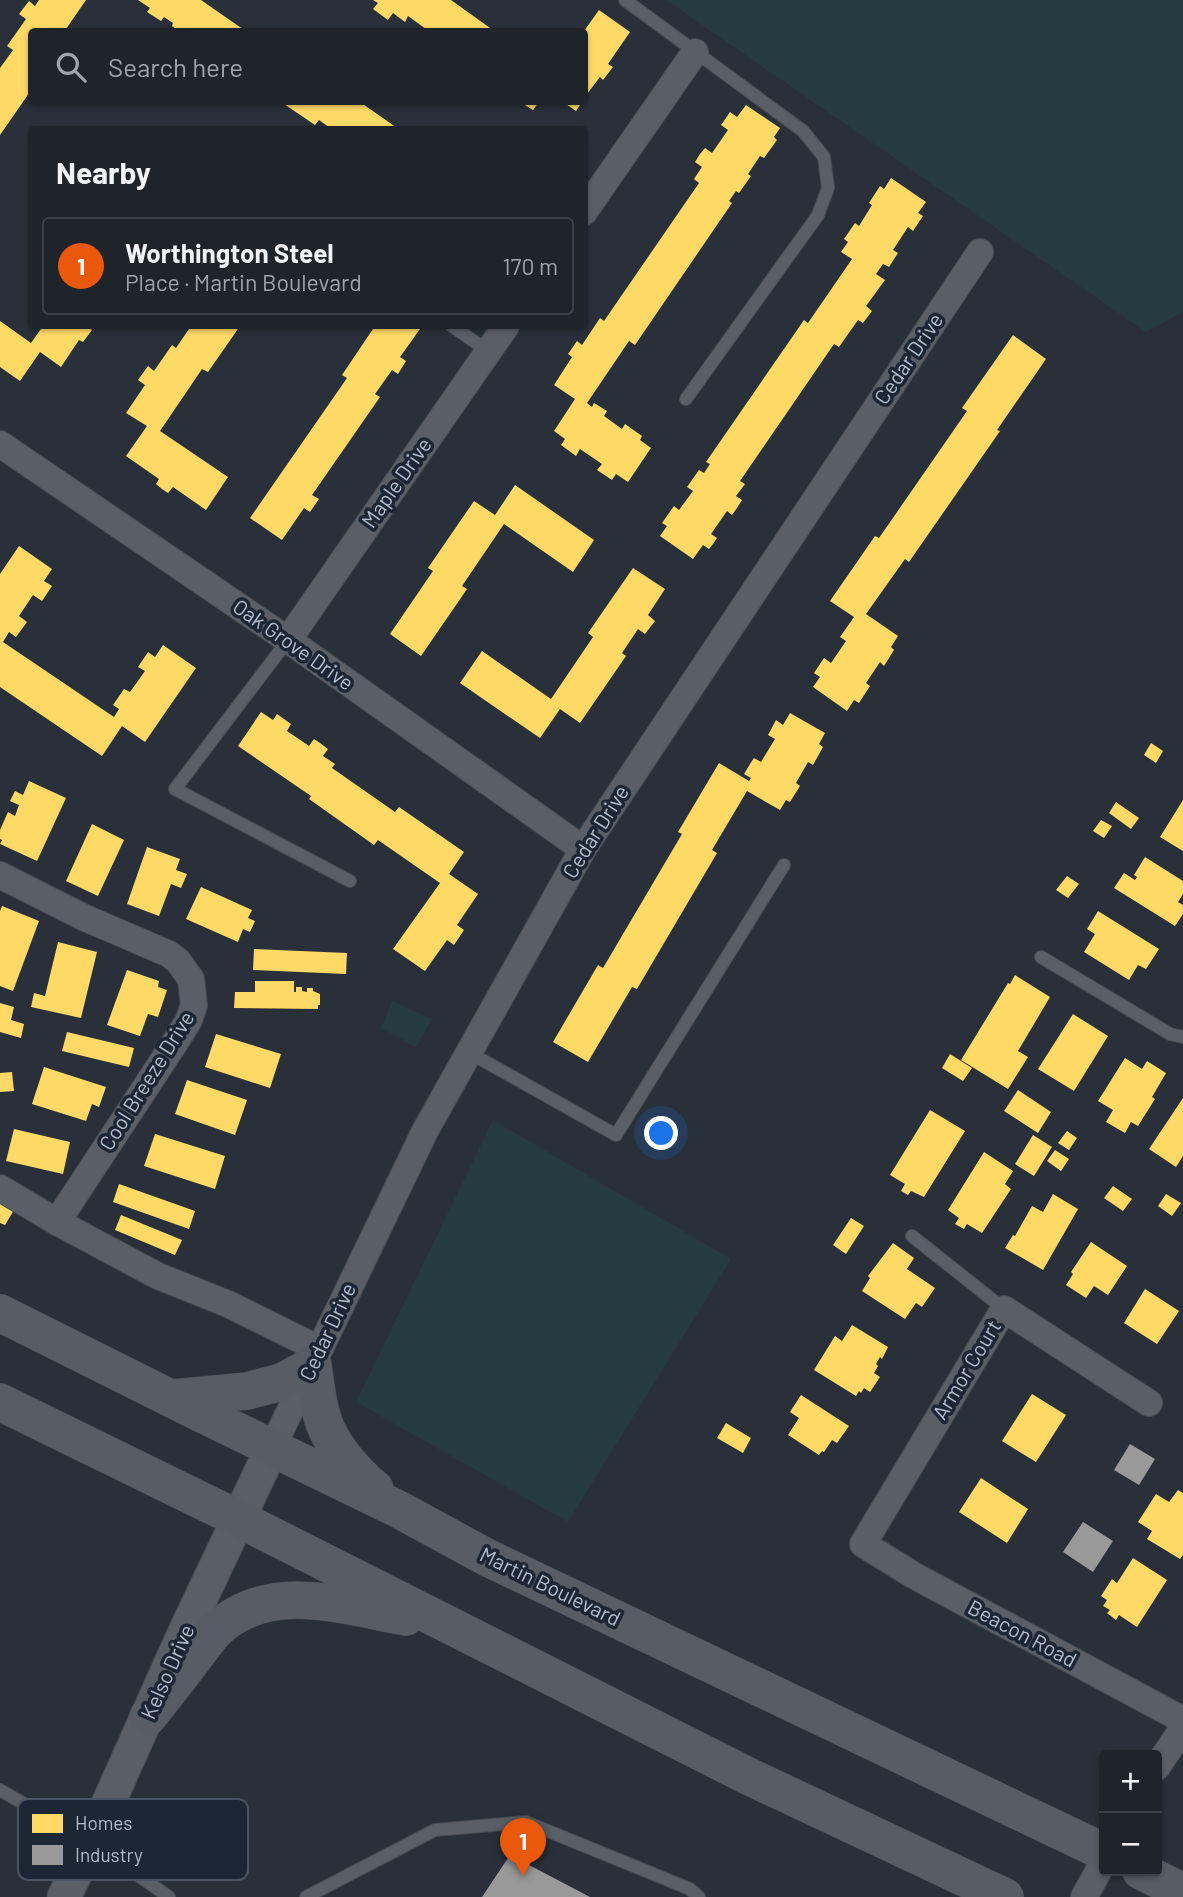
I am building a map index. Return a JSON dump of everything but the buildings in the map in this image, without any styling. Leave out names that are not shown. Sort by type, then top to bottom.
[{"type":"main road","name":"Martin Boulevard","points":[[0,1313],[398,1509],[488,1558],[1099,1850]]},
{"type":"main road","points":[[173,1398],[247,1391],[282,1382],[316,1357]]},
{"type":"main road","points":[[316,1357],[319,1403],[327,1429],[357,1474],[398,1509]]},
{"type":"main road","points":[[0,1402],[239,1519],[748,1776],[1005,1897]]},
{"type":"main road","points":[[148,1717],[216,1630],[237,1614],[260,1603],[283,1600],[317,1601],[445,1625]]},
{"type":"main road","points":[[1150,1876],[1183,1892]]},
{"type":"street","points":[[588,206],[695,52]]},
{"type":"street","name":"Cedar Drive","points":[[272,1448],[425,1131],[583,849],[980,252]]},
{"type":"street","name":"Maple Drive","points":[[288,640],[504,329]]},
{"type":"street","name":"Oak Grove Drive","points":[[0,444],[288,640],[583,849]]},
{"type":"street","name":"Cool Breeze Drive","points":[[0,875],[83,917],[169,954],[186,969],[193,990],[194,1005],[184,1028],[57,1222]]},
{"type":"street","points":[[0,1188],[158,1276],[228,1304],[316,1357]]},
{"type":"street","name":"Armor Court","points":[[863,1544],[1004,1309],[1149,1403]]},
{"type":"street","name":"Kelso Drive","points":[[111,1799],[182,1638],[272,1448]]},
{"type":"street","name":"Beacon Road","points":[[863,1544],[914,1576],[1183,1720]]},
{"type":"street","points":[[1162,1760],[1183,1728]]},
{"type":"street","points":[[1084,1897],[1099,1870]]},
{"type":"street","name":"Kelso Drive","points":[[64,1897],[73,1880]]},
{"type":"lane","points":[[625,0],[803,131],[824,157],[828,188],[818,215],[686,399]]},
{"type":"lane","points":[[456,329],[488,351]]},
{"type":"lane","points":[[288,640],[175,789],[349,881]]},
{"type":"lane","points":[[470,1052],[615,1135],[783,865]]},
{"type":"lane","points":[[1041,957],[1171,1034],[1183,1037]]},
{"type":"lane","points":[[912,1236],[1004,1309]]},
{"type":"lane","points":[[0,1790],[18,1800]]},
{"type":"lane","points":[[306,1897],[326,1892],[435,1830],[526,1822],[690,1889],[699,1897]]},
{"type":"lane","points":[[145,1880],[169,1897]]},
{"type":"green space","points":[[666,0],[1183,0],[1183,312],[1146,332]]},
{"type":"green space","points":[[392,1001],[432,1019],[416,1047],[381,1028]]},
{"type":"green space","points":[[493,1120],[731,1259],[568,1522],[356,1402]]},
{"type":"place","name":"Worthington Steel","points":[[523,1876]]}]
